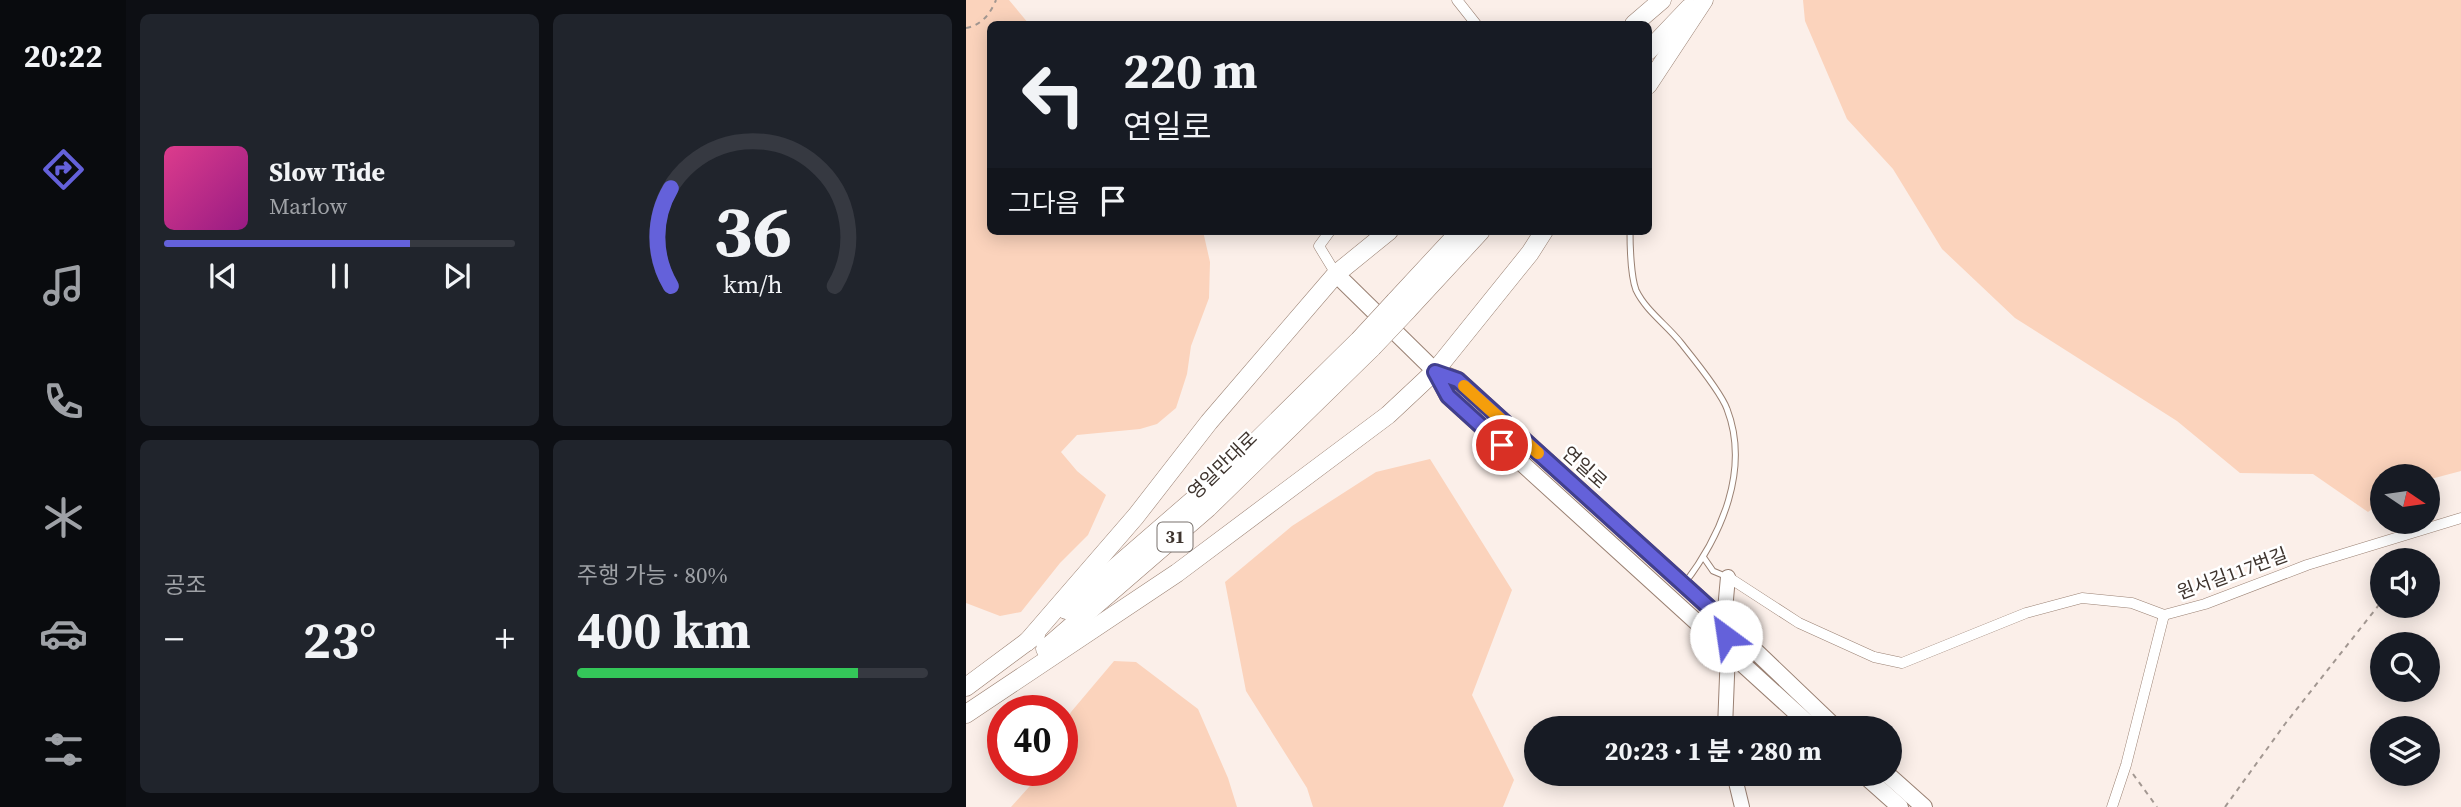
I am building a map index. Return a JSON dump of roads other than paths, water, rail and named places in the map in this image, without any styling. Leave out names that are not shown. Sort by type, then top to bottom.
[{"type":"highway","points":[[1638,21],[1662,0]]},
{"type":"highway","points":[[1652,22],[1672,0]]},
{"type":"highway","points":[[1652,47],[1696,0]]},
{"type":"highway","points":[[1652,79],[1704,0]]},
{"type":"highway","points":[[1027,642],[1136,516],[1209,422],[1335,274],[1384,235]]},
{"type":"highway","points":[[1401,306],[1457,235]]},
{"type":"highway","points":[[1365,344],[1477,235]]},
{"type":"highway","points":[[966,713],[1178,573],[1388,415],[1435,372],[1541,235]]},
{"type":"highway","name":"영일만대로","points":[[966,687],[1027,642],[1108,575],[1365,344]]},
{"type":"highway","name":"영일만대로","points":[[966,713],[1069,629],[1208,508],[1365,344]]},
{"type":"main road","points":[[1335,274],[1435,372]]},
{"type":"main road","name":"연일로","points":[[1435,372],[1458,380],[1724,621],[1823,716]]},
{"type":"main road","name":"연일로","points":[[1435,372],[1448,396],[1800,716]]},
{"type":"main road","points":[[1876,786],[1900,807]]},
{"type":"main road","points":[[1900,786],[1924,807]]},
{"type":"street","points":[[1457,0],[1474,21]]},
{"type":"street","points":[[1327,235],[1319,246],[1335,274]]},
{"type":"street","name":"원서길117번길","points":[[2112,807],[2126,765],[2164,615],[2205,604],[2307,565],[2461,518]]},
{"type":"street","points":[[1725,716],[1728,651],[1724,621],[1728,577],[1799,623],[1874,657],[1902,663],[2026,613],[2082,598],[2132,603],[2164,615]]},
{"type":"street","points":[[1737,786],[1742,807]]},
{"type":"lane","points":[[1630,235],[1635,288],[1650,311],[1692,357],[1727,406],[1736,438],[1737,453],[1729,501],[1704,558],[1683,586]]},
{"type":"lane","points":[[1704,558],[1713,571],[1728,577]]}]
